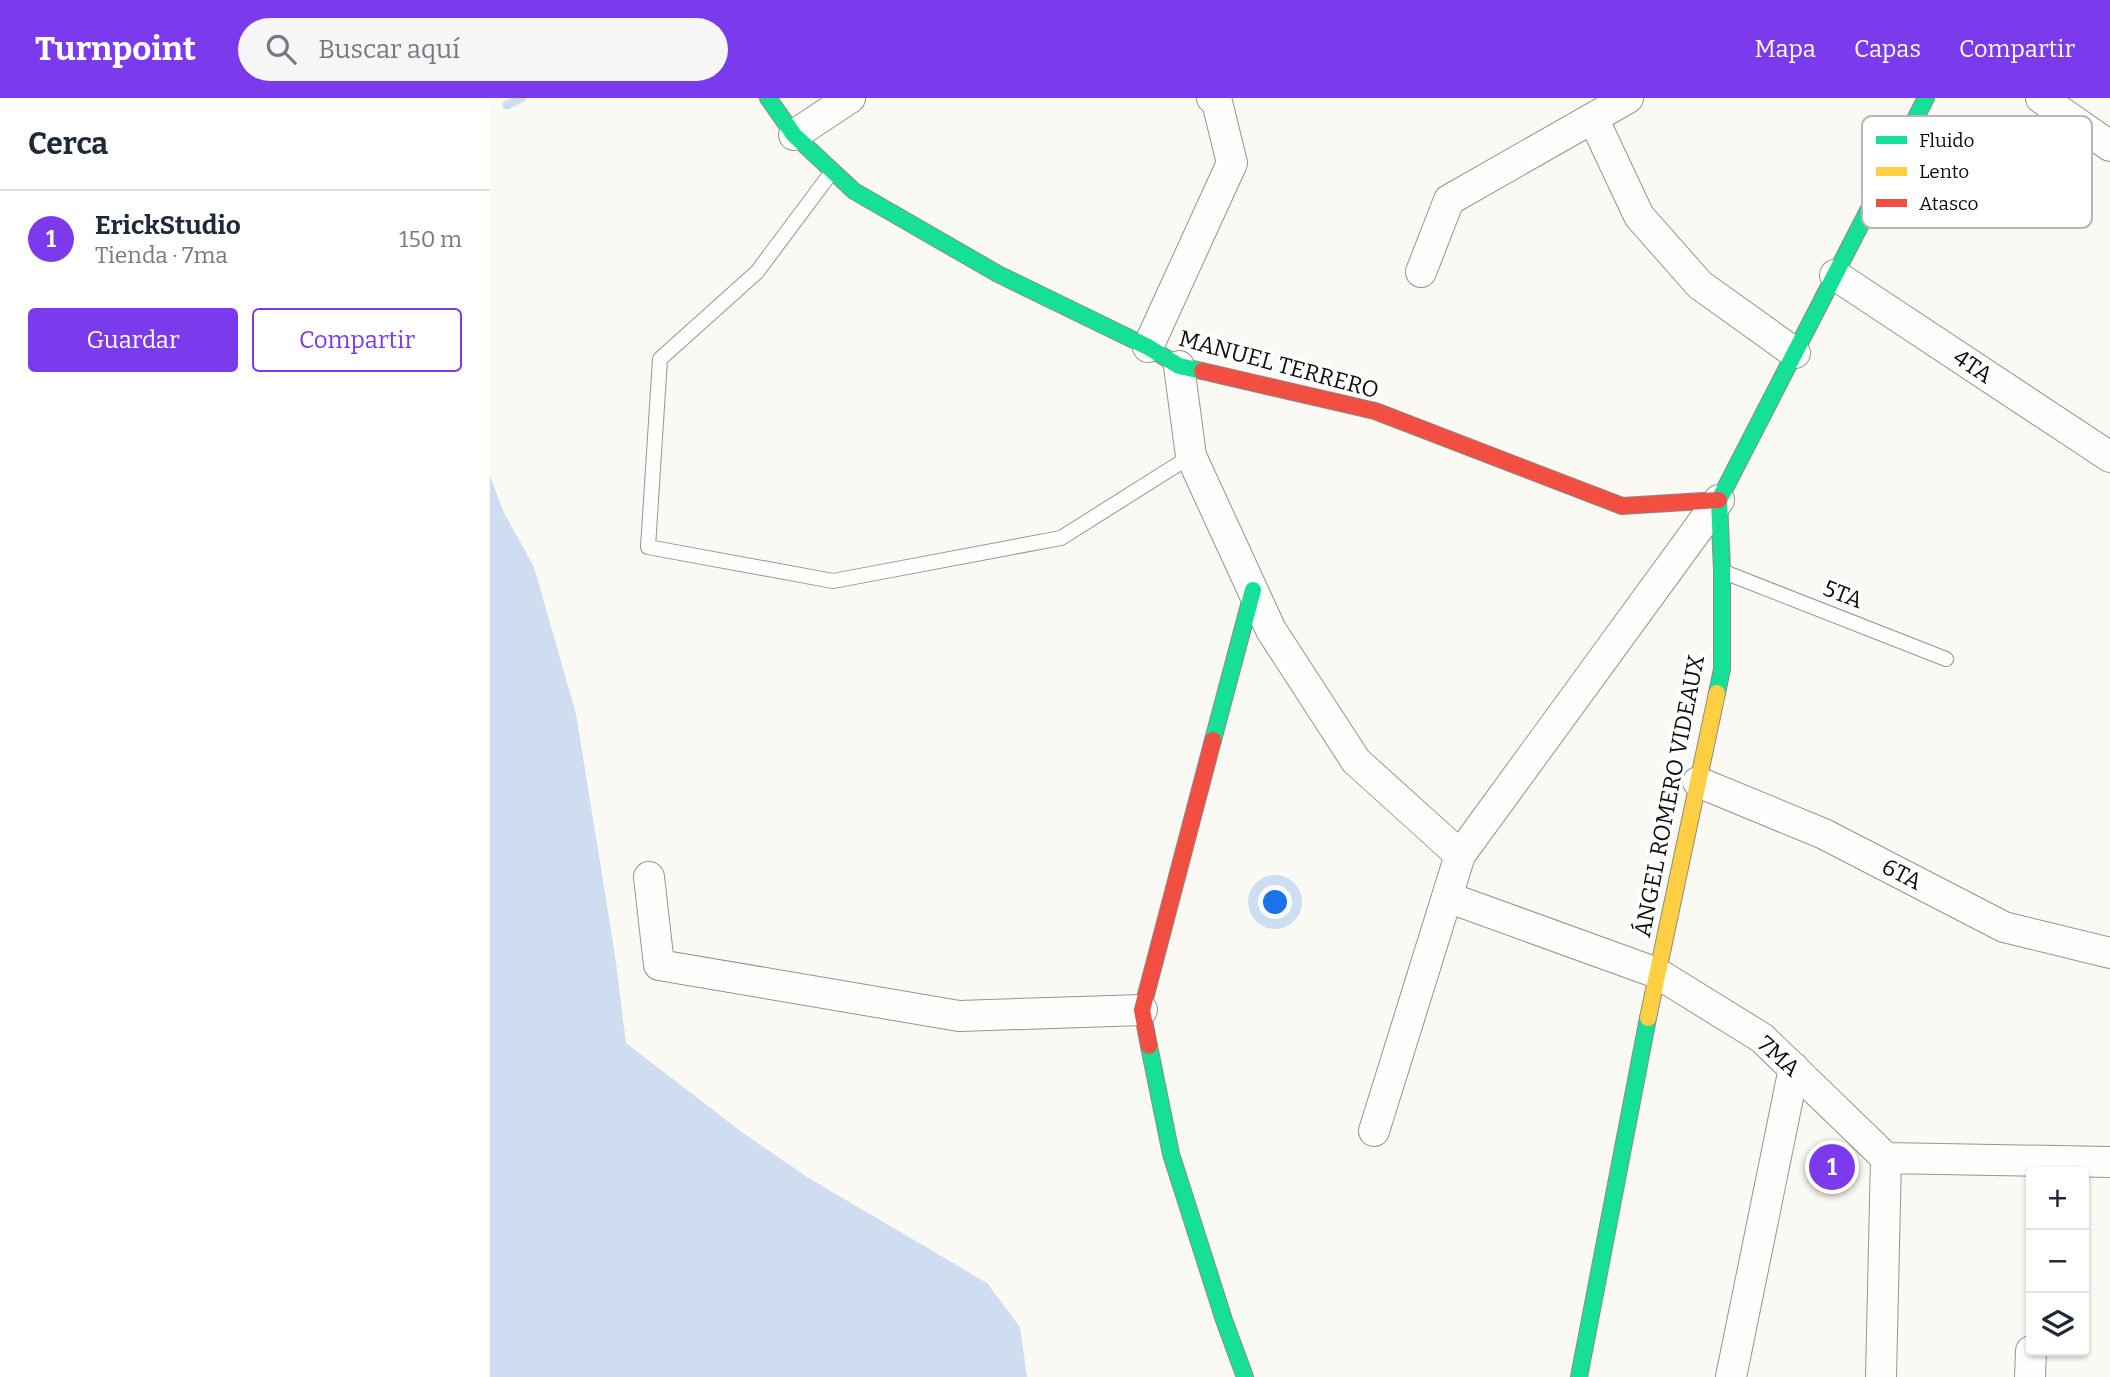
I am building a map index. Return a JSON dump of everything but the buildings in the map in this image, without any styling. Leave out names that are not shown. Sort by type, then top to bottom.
[{"type":"street","name":"MANUEL TERRERO","points":[[768,98],[794,135],[854,191],[998,274],[1148,347],[1179,366],[1375,411],[1622,506],[1719,500]]},
{"type":"street","points":[[794,135],[849,98]]},
{"type":"street","points":[[1148,347],[1232,163],[1217,103],[1212,98]]},
{"type":"street","points":[[1421,272],[1449,200],[1628,98]]},
{"type":"street","name":"ÁNGEL ROMERO VIDEAUX","points":[[1917,116],[1926,98]]},
{"type":"street","points":[[2041,98],[2067,116]]},
{"type":"street","points":[[1593,118],[1639,216],[1700,285],[1795,353]]},
{"type":"street","points":[[2092,133],[2110,146]]},
{"type":"street","name":"ÁNGEL ROMERO VIDEAUX","points":[[1578,1377],[1657,973],[1722,669],[1719,500],[1862,222]]},
{"type":"street","name":"4TA","points":[[1835,275],[2110,457]]},
{"type":"street","points":[[1179,366],[1191,456],[1270,630],[1356,761],[1460,855]]},
{"type":"street","points":[[1374,1131],[1460,855],[1719,500]]},
{"type":"street","points":[[1245,1377],[1171,1154],[1142,1010],[1253,590]]},
{"type":"street","name":"6TA","points":[[1698,782],[1824,834],[2004,927],[2110,953]]},
{"type":"street","points":[[649,877],[659,965],[959,1016],[1142,1010]]},
{"type":"street","name":"7MA","points":[[1447,897],[1657,973],[1762,1038],[1886,1158]]},
{"type":"street","points":[[1731,1377],[1794,1068]]},
{"type":"street","points":[[1881,1377],[1886,1158],[2038,1166],[2110,1162]]},
{"type":"street","points":[[2030,1377],[2031,1356]]},
{"type":"lane","points":[[832,171],[757,272],[660,359],[648,547],[834,581],[1060,538],[1191,456]]},
{"type":"lane","name":"5TA","points":[[1722,571],[1946,659]]},
{"type":"water","points":[[490,476],[504,513],[534,567],[576,714],[615,955],[626,1043],[743,1133],[807,1177],[987,1283],[1020,1327],[1027,1377],[490,1377]]},
{"type":"waterway","points":[[507,105],[521,98]]},
{"type":"traffic: fast","points":[[768,98],[794,135],[854,191],[998,274],[1148,347],[1179,366],[1202,371]]},
{"type":"traffic: fast","points":[[1917,116],[1926,98]]},
{"type":"traffic: fast","points":[[1717,693],[1722,669],[1719,500],[1862,222]]},
{"type":"traffic: fast","points":[[1213,740],[1253,590]]},
{"type":"traffic: fast","points":[[1579,1377],[1648,1018]]},
{"type":"traffic: fast","points":[[1149,1046],[1171,1154],[1245,1377]]},
{"type":"traffic: slow","points":[[1648,1018],[1717,693]]},
{"type":"traffic: jam","points":[[1202,371],[1375,411],[1622,506],[1719,500]]},
{"type":"traffic: jam","points":[[1149,1046],[1142,1010],[1213,740]]},
{"type":"place","name":"ErickStudio","points":[[1832,1167]]}]
